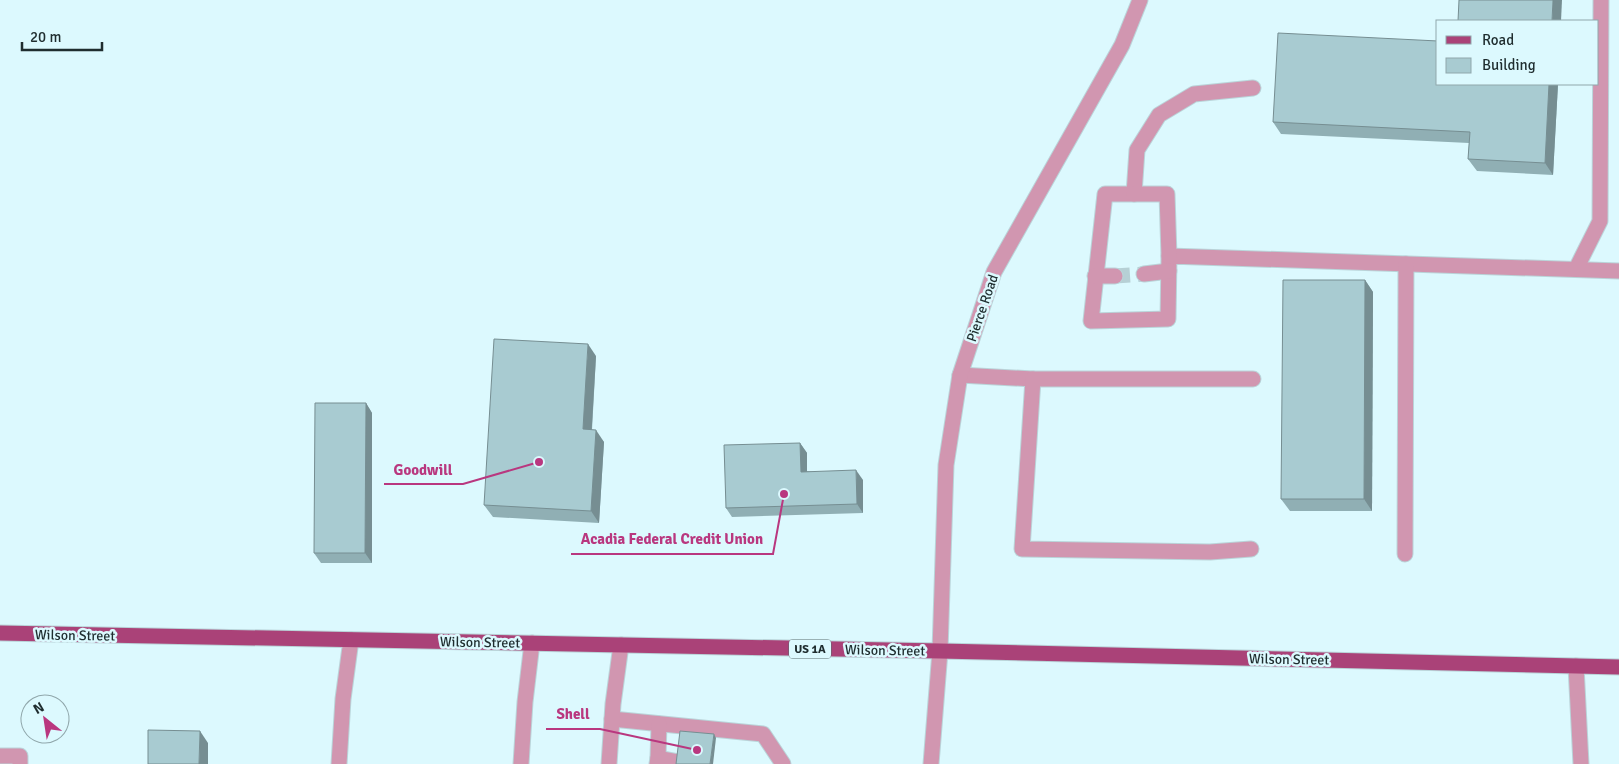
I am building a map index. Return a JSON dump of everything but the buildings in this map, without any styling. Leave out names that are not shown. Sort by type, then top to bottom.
[{"type":"main road","name":"Wilson Street","points":[[0,633],[940,651],[1619,667]]},
{"type":"street","name":"Pierce Road","points":[[931,764],[940,651],[946,465],[960,375],[994,272],[1122,45],[1140,0]]},
{"type":"street","points":[[1576,269],[1600,221],[1601,0]]},
{"type":"street","points":[[1134,194],[1138,150],[1159,115],[1194,94],[1253,88]]},
{"type":"street","points":[[1105,194],[1167,194],[1169,256],[1168,319],[1090,321],[1105,194]]},
{"type":"street","points":[[1169,256],[1619,272]]},
{"type":"street","points":[[1405,554],[1406,264]]},
{"type":"street","points":[[1144,274],[1169,271]]},
{"type":"street","points":[[1095,276],[1116,276]]},
{"type":"street","points":[[960,375],[1033,379],[1252,379]]},
{"type":"street","points":[[1033,379],[1022,548],[1210,552],[1251,549]]},
{"type":"street","points":[[339,764],[343,699],[351,640]]},
{"type":"street","points":[[522,764],[525,702],[532,643]]},
{"type":"street","points":[[609,764],[612,719],[621,645]]},
{"type":"street","points":[[1576,666],[1581,764]]},
{"type":"street","points":[[612,719],[763,734],[783,764]]},
{"type":"street","points":[[659,724],[658,761],[679,762]]},
{"type":"street","points":[[0,756],[20,756],[20,764]]},
{"type":"tunnel","points":[[1115,276],[1144,274]]},
{"type":"place","name":"Goodwill","points":[[539,462]]},
{"type":"place","name":"Acadia Federal Credit Union","points":[[784,494]]},
{"type":"place","name":"Shell","points":[[697,750]]}]
